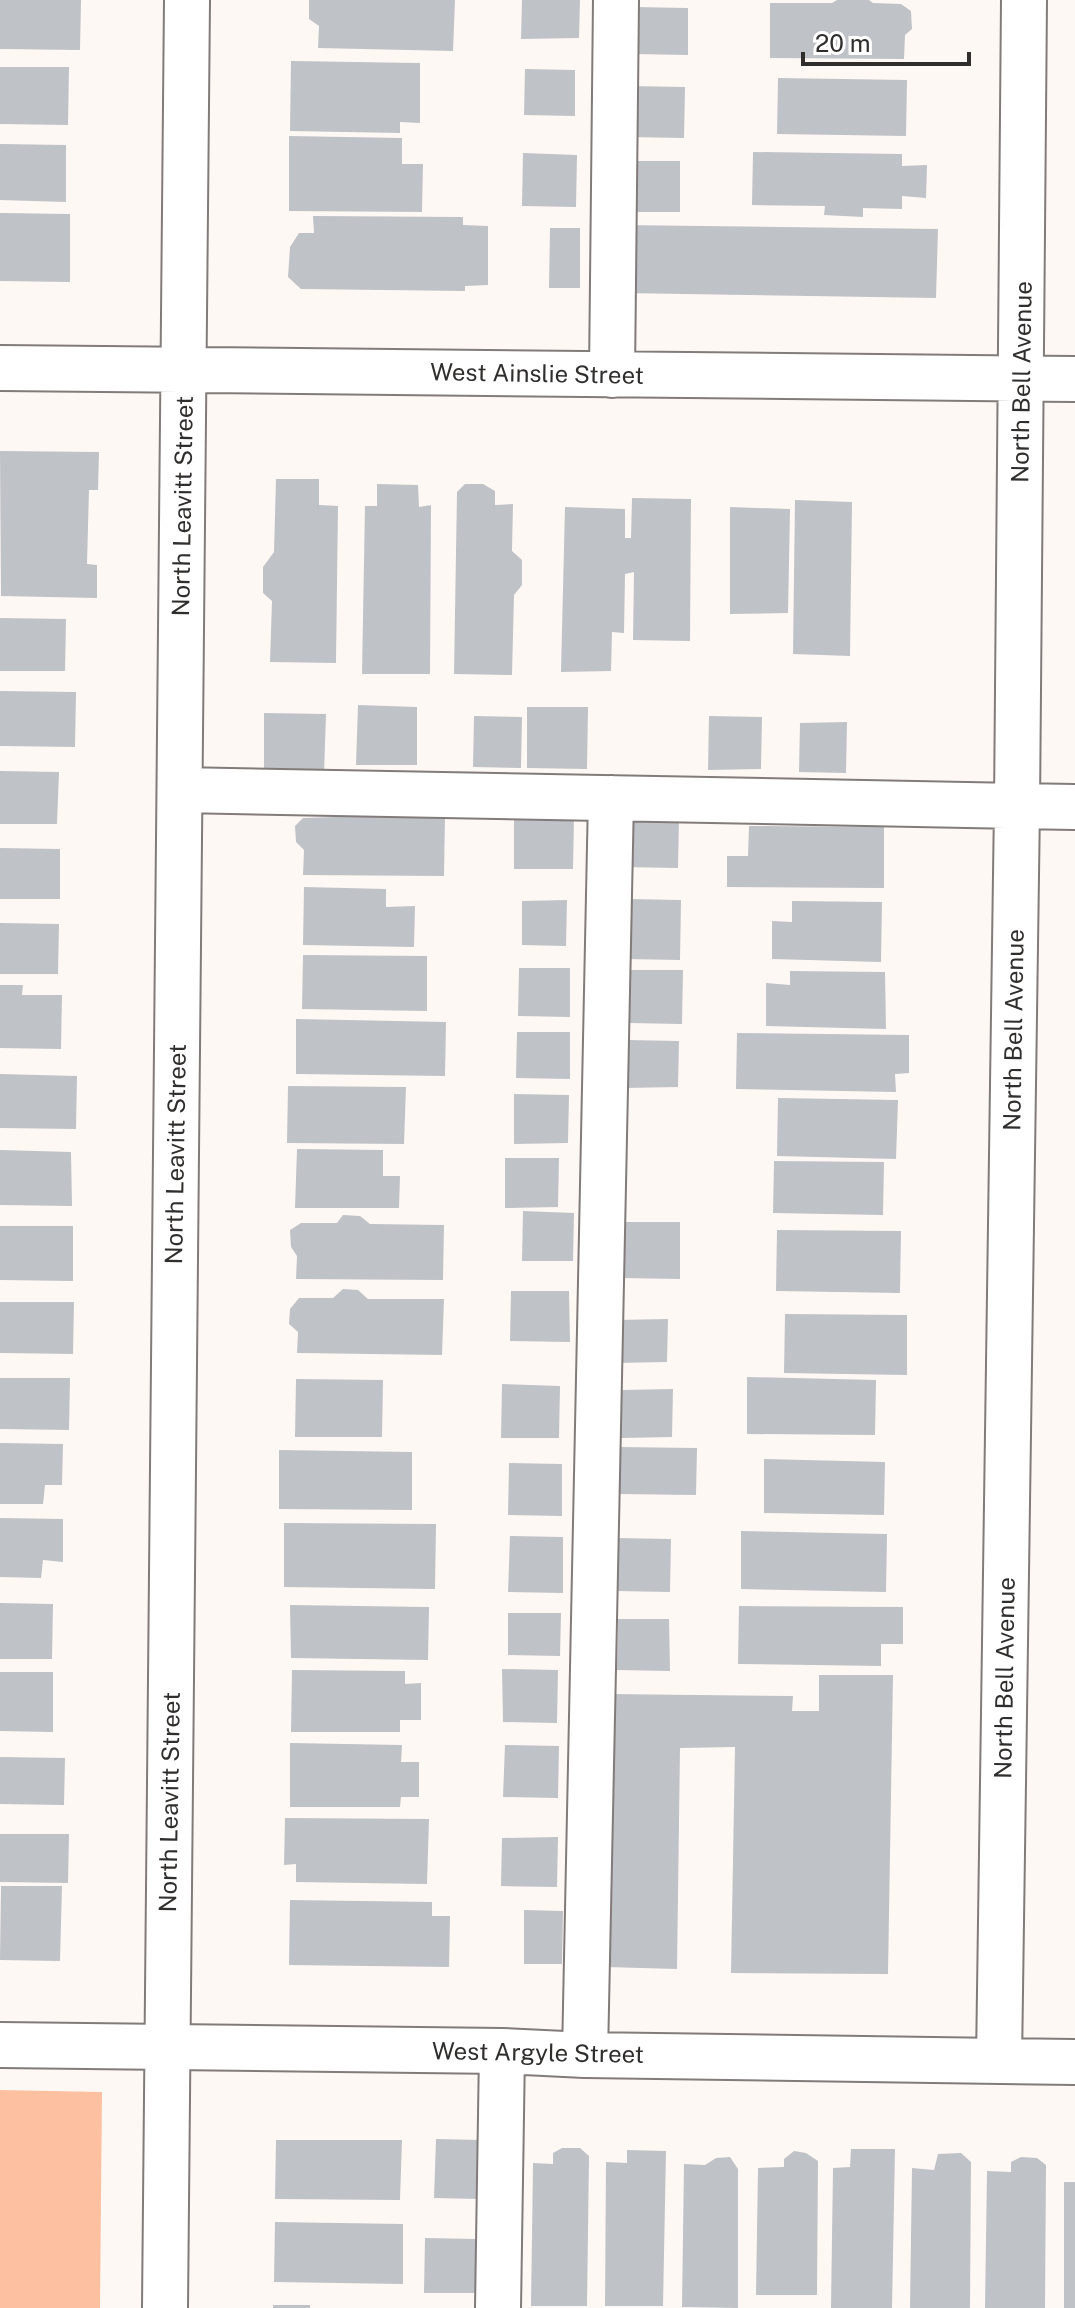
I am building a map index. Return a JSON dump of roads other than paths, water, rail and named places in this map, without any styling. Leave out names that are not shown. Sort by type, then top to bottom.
[{"type":"street","name":"North Leavitt Street","points":[[165,2308],[187,0]]},
{"type":"street","points":[[612,375],[616,0]]},
{"type":"street","name":"North Bell Avenue","points":[[999,2061],[1017,806],[1024,0]]},
{"type":"street","name":"West Ainslie Street","points":[[0,368],[1075,379]]},
{"type":"street","points":[[180,790],[1075,807]]},
{"type":"street","points":[[585,2055],[611,798]]},
{"type":"street","name":"West Argyle Street","points":[[0,2045],[1075,2062]]},
{"type":"street","points":[[498,2308],[502,2051]]}]
